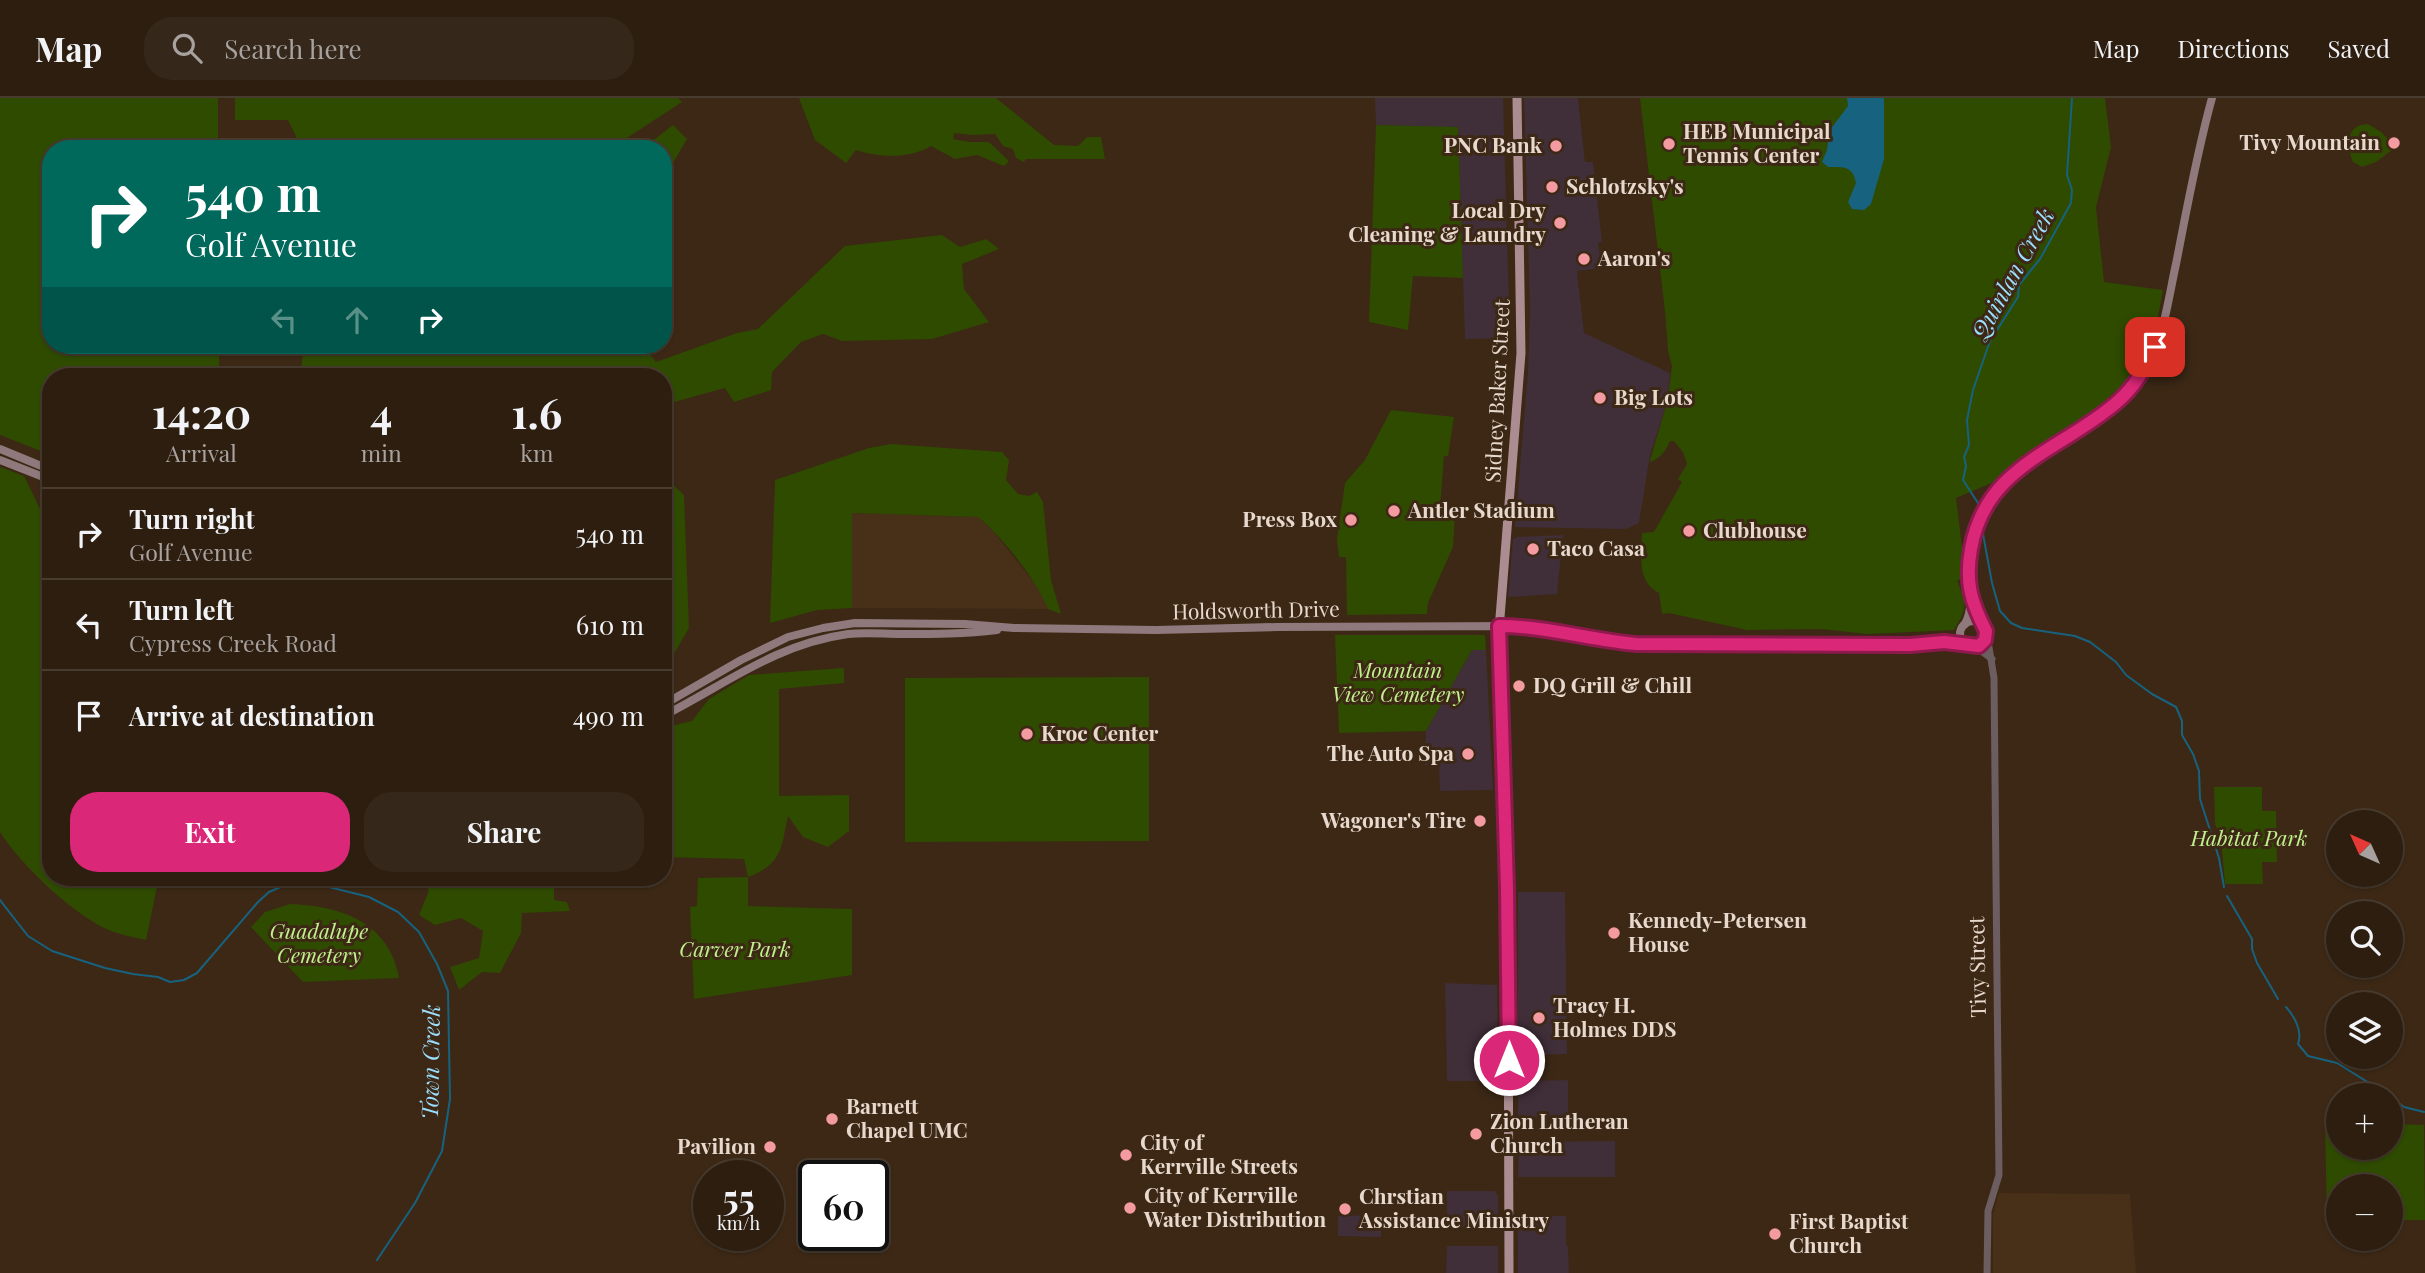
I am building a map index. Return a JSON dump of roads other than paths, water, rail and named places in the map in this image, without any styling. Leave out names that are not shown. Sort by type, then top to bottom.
[{"type":"main road","name":"Sidney Baker Street","points":[[1509,1273],[1508,912],[1499,626],[1521,353],[1517,98]]},
{"type":"main road","points":[[1971,599],[1987,635],[1983,643],[1976,647],[1966,645],[1962,640],[1971,599],[1969,566],[1973,538],[1983,510],[2011,475],[2116,403],[2143,373],[2160,335],[2212,98]]},
{"type":"main road","points":[[0,449],[42,466]]},
{"type":"main road","points":[[0,460],[42,476]]},
{"type":"main road","points":[[1944,642],[1972,621],[1981,623]]},
{"type":"main road","name":"Holdsworth Drive","points":[[672,700],[788,637],[855,623],[1156,630],[1499,626],[1543,629],[1594,640],[1636,644],[1910,645],[1944,642],[1966,645]]},
{"type":"main road","name":"Holdsworth Drive","points":[[672,711],[771,656],[825,638],[855,633],[963,635],[1014,628]]},
{"type":"street","name":"Tivy Street","points":[[1987,635],[1994,678],[1998,1175],[1988,1210],[1987,1273]]},
{"type":"street","points":[[1976,647],[1992,659]]},
{"type":"water","points":[[1847,98],[1884,98],[1884,159],[1871,204],[1864,210],[1852,209],[1848,202],[1856,183],[1850,170],[1828,167],[1822,162],[1830,130],[1848,106]]},
{"type":"waterway","name":"Quinlan Creek","points":[[1979,510],[1978,503],[1963,480],[1966,466],[1964,457],[1969,445],[1967,420],[1973,390],[1990,341],[2018,297],[2019,285],[2040,259],[2071,203],[2072,190],[2067,175],[2072,98]]},
{"type":"waterway","name":"Quinlan Creek","points":[[1981,523],[2000,611],[2011,623],[2022,628],[2075,636],[2090,642],[2116,662],[2126,675],[2176,707],[2182,721],[2182,735],[2199,771],[2200,799],[2219,858],[2224,887]]},
{"type":"waterway","name":"Town Creek","points":[[0,900],[28,936],[52,951],[105,968],[158,977],[170,982],[184,980],[197,973],[258,902],[269,892],[283,886]]},
{"type":"waterway","name":"Town Creek","points":[[322,886],[369,897],[398,912],[419,932],[448,991],[450,1099],[442,1151],[415,1203],[377,1260]]},
{"type":"waterway","name":"Quinlan Creek","points":[[2227,896],[2252,939],[2257,963],[2278,999]]},
{"type":"waterway","name":"Quinlan Creek","points":[[2286,1007],[2299,1029],[2298,1044],[2308,1056],[2337,1063],[2369,1083]]},
{"type":"waterway","name":"Quinlan Creek","points":[[2403,1106],[2424,1112]]},
{"type":"place","name":"Tivy Mountain","points":[[2394,143]]},
{"type":"place","name":"HEB Municipal Tennis Center","points":[[1669,144]]},
{"type":"place","name":"PNC Bank","points":[[1556,146]]},
{"type":"place","name":"Schlotzsky's","points":[[1552,187]]},
{"type":"place","name":"Local Dry Cleaning & Laundry","points":[[1560,223]]},
{"type":"place","name":"Aaron's","points":[[1584,259]]},
{"type":"place","name":"Big Lots","points":[[1600,398]]},
{"type":"place","name":"Antler Stadium","points":[[1394,511]]},
{"type":"place","name":"Press Box","points":[[1351,520]]},
{"type":"place","name":"Clubhouse","points":[[1689,531]]},
{"type":"place","name":"Taco Casa","points":[[1533,549]]},
{"type":"place","name":"DQ Grill & Chill","points":[[1519,686]]},
{"type":"place","name":"Kroc Center","points":[[1027,734]]},
{"type":"place","name":"The Auto Spa","points":[[1468,754]]},
{"type":"place","name":"Wagoner's Tire","points":[[1480,821]]},
{"type":"place","name":"Kennedy-Petersen House","points":[[1614,933]]},
{"type":"place","name":"Tracy H. Holmes DDS","points":[[1539,1018]]},
{"type":"place","name":"Barnett Chapel UMC","points":[[832,1119]]},
{"type":"place","name":"Zion Lutheran Church","points":[[1476,1134]]},
{"type":"place","name":"Pavilion","points":[[770,1147]]},
{"type":"place","name":"City of Kerrville Streets","points":[[1126,1155]]},
{"type":"place","name":"City of Kerrville Water Distribution","points":[[1130,1208]]},
{"type":"place","name":"Chrstian Assistance Ministry","points":[[1345,1209]]},
{"type":"place","name":"First Baptist Church","points":[[1775,1234]]},
{"type":"park label","name":"Mountain View Cemetery","points":[[1398,683]]},
{"type":"park label","name":"Habitat Park","points":[[2249,839]]},
{"type":"park label","name":"Guadalupe Cemetery","points":[[319,944]]},
{"type":"park label","name":"Carver Park","points":[[735,950]]}]
